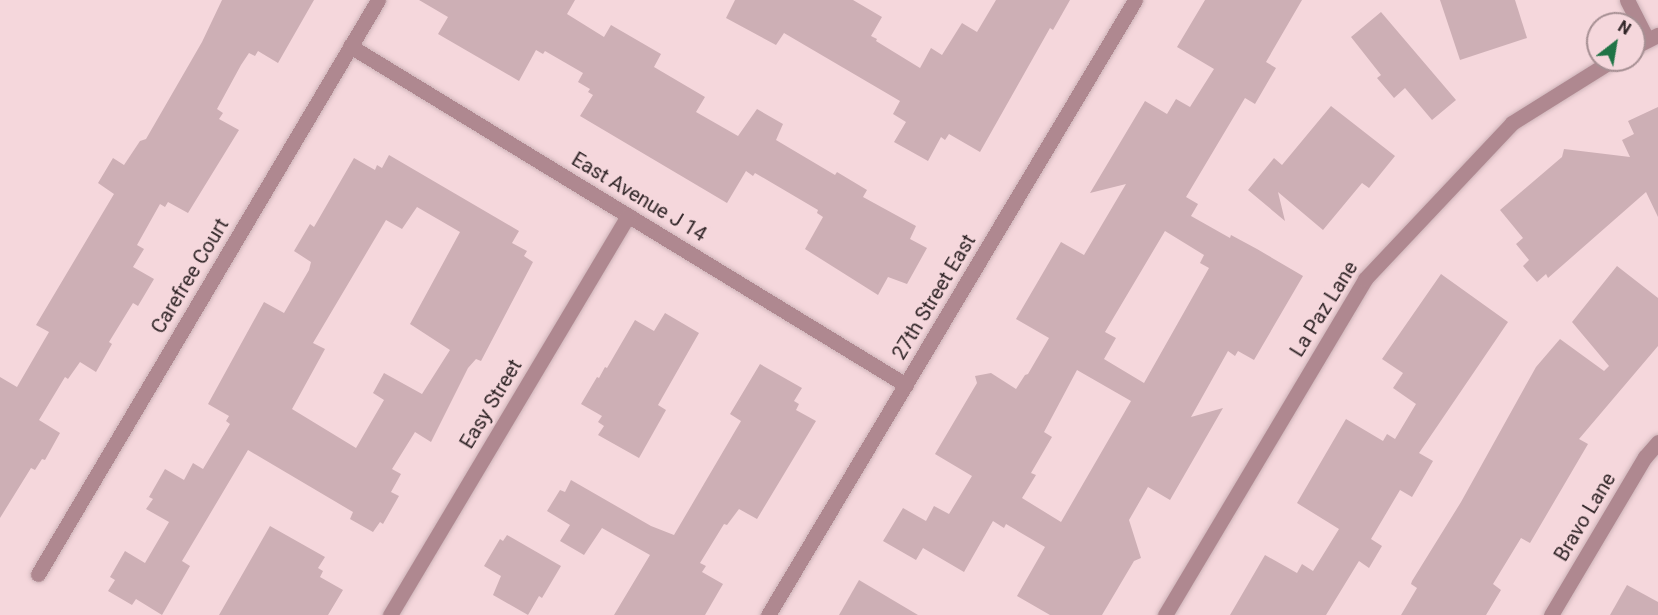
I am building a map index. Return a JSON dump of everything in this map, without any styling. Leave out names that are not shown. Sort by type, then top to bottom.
[{"type":"street","name":"Carefree Court","points":[[38,574],[378,0]]},
{"type":"street","name":"27th Street East","points":[[768,615],[1135,0]]},
{"type":"street","name":"East Avenue J 14","points":[[350,46],[906,385]]},
{"type":"street","name":"La Paz Lane","points":[[1165,615],[1365,279],[1512,123],[1594,72]]},
{"type":"street","name":"Easy Street","points":[[390,615],[628,215]]},
{"type":"street","name":"Bravo Lane","points":[[1551,615],[1645,456],[1658,442]]},
{"type":"building","points":[[222,0],[314,0],[278,63],[258,51],[255,56],[249,53],[241,65],[217,109],[223,113],[219,119],[239,130],[188,213],[168,202],[165,207],[160,204],[137,245],[144,249],[133,267],[154,279],[138,306],[133,303],[109,342],[112,344],[96,372],[80,362],[68,379],[65,377],[39,420],[60,433],[45,460],[42,459],[35,470],[31,468],[0,518],[0,377],[17,387],[49,332],[36,325],[114,194],[98,183],[113,158],[124,165],[140,141],[146,139],[202,42]]},
{"type":"building","points":[[419,0],[575,0],[567,14],[604,37],[611,25],[661,54],[654,67],[705,97],[696,112],[738,136],[757,109],[783,124],[776,140],[835,175],[837,172],[867,190],[863,197],[916,226],[910,239],[927,248],[907,284],[888,277],[878,295],[805,249],[823,217],[817,213],[818,210],[755,173],[753,176],[746,171],[727,203],[580,116],[593,95],[588,92],[590,89],[578,82],[583,73],[545,51],[543,54],[536,50],[519,81],[438,34],[448,17]]},
{"type":"building","points":[[735,0],[853,0],[882,17],[871,36],[920,68],[931,48],[942,55],[962,23],[977,32],[996,0],[1070,0],[1053,30],[1050,28],[980,152],[949,134],[945,140],[941,137],[928,161],[894,142],[906,122],[893,114],[900,101],[784,33],[776,45],[726,18]]},
{"type":"building","points":[[1205,0],[1302,0],[1266,62],[1276,68],[1255,104],[1245,98],[1186,197],[1198,204],[1191,216],[1230,238],[1231,235],[1303,276],[1254,360],[1238,351],[1235,356],[1228,351],[1191,417],[1223,408],[1170,500],[1148,487],[1129,520],[1141,558],[1134,561],[1102,615],[1050,615],[1017,596],[1045,547],[1006,524],[1004,528],[993,521],[964,572],[923,548],[916,560],[883,541],[903,508],[926,521],[934,506],[949,514],[972,476],[935,454],[977,383],[975,376],[991,373],[1016,389],[1028,374],[1049,338],[1016,319],[1061,242],[1084,255],[1126,184],[1090,193],[1145,101],[1167,114],[1176,99],[1190,107],[1214,69],[1177,47]],"holes":[[[1165,231],[1204,255],[1200,263],[1209,268],[1144,383],[1104,359],[1116,338],[1105,332]],[[1077,370],[1131,401],[1061,522],[1022,498],[1036,475],[1031,473],[1052,437],[1044,432]]]},
{"type":"building","points":[[1440,0],[1515,0],[1527,38],[1460,60]]},
{"type":"building","points":[[1381,12],[1456,100],[1432,120],[1405,88],[1394,98],[1377,78],[1381,75],[1351,37]]},
{"type":"building","points":[[1331,106],[1395,156],[1369,188],[1362,183],[1323,230],[1278,192],[1285,221],[1248,190],[1274,158],[1282,165]]},
{"type":"building","points":[[1658,107],[1658,217],[1646,192],[1548,278],[1546,274],[1537,282],[1523,266],[1529,260],[1516,244],[1523,238],[1500,210],[1562,157],[1564,149],[1630,157],[1622,140],[1634,134],[1628,121]]},
{"type":"building","points":[[389,155],[519,231],[512,243],[527,251],[524,256],[533,262],[481,361],[476,359],[468,368],[431,442],[415,432],[392,469],[401,474],[391,492],[399,496],[383,524],[380,522],[373,532],[350,519],[353,512],[248,450],[182,561],[190,566],[162,615],[136,599],[132,605],[108,591],[115,580],[110,577],[125,551],[145,563],[169,522],[146,509],[153,499],[149,497],[165,469],[184,480],[193,463],[203,469],[230,424],[226,421],[229,416],[208,404],[264,302],[284,313],[309,270],[311,262],[294,251],[310,224],[314,227],[354,158],[375,170],[377,165],[382,168]],"holes":[[[417,207],[460,232],[410,324],[450,350],[422,394],[384,373],[373,393],[384,400],[356,448],[292,409],[325,349],[313,343],[386,220],[402,229]]]},
{"type":"building","points":[[1617,266],[1658,298],[1658,346],[1579,439],[1588,444],[1530,543],[1521,538],[1493,584],[1501,590],[1486,615],[1401,615],[1417,588],[1411,584],[1412,581],[1461,502],[1536,367],[1560,339],[1604,371],[1609,366],[1572,322]]},
{"type":"building","points":[[1441,274],[1508,322],[1419,453],[1433,461],[1412,497],[1400,490],[1371,539],[1382,546],[1369,568],[1359,561],[1326,615],[1230,615],[1265,555],[1297,573],[1302,564],[1313,571],[1339,529],[1297,503],[1346,419],[1383,441],[1387,434],[1395,439],[1416,404],[1393,388],[1403,373],[1382,359]]},
{"type":"building","points":[[665,313],[699,333],[658,405],[666,410],[639,458],[598,435],[604,426],[598,422],[602,416],[581,404],[597,377],[599,378],[605,367],[607,368],[635,320],[654,331]]},
{"type":"building","points":[[760,364],[802,388],[794,401],[799,404],[796,410],[816,421],[757,519],[739,509],[727,525],[724,524],[700,563],[706,566],[702,572],[723,584],[705,615],[614,615],[650,555],[602,528],[584,555],[560,541],[570,525],[547,511],[560,490],[565,492],[571,480],[651,526],[674,535],[741,421],[730,414]]},
{"type":"building","points":[[270,526],[325,557],[318,568],[323,571],[320,577],[343,590],[328,615],[219,615]]},
{"type":"building","points":[[507,535],[561,566],[542,598],[539,596],[528,615],[493,595],[501,576],[484,566],[500,539],[503,541]]},
{"type":"building","points":[[859,580],[918,615],[839,615]]},
{"type":"building","points":[[1627,585],[1658,602],[1658,615],[1610,615]]}]
